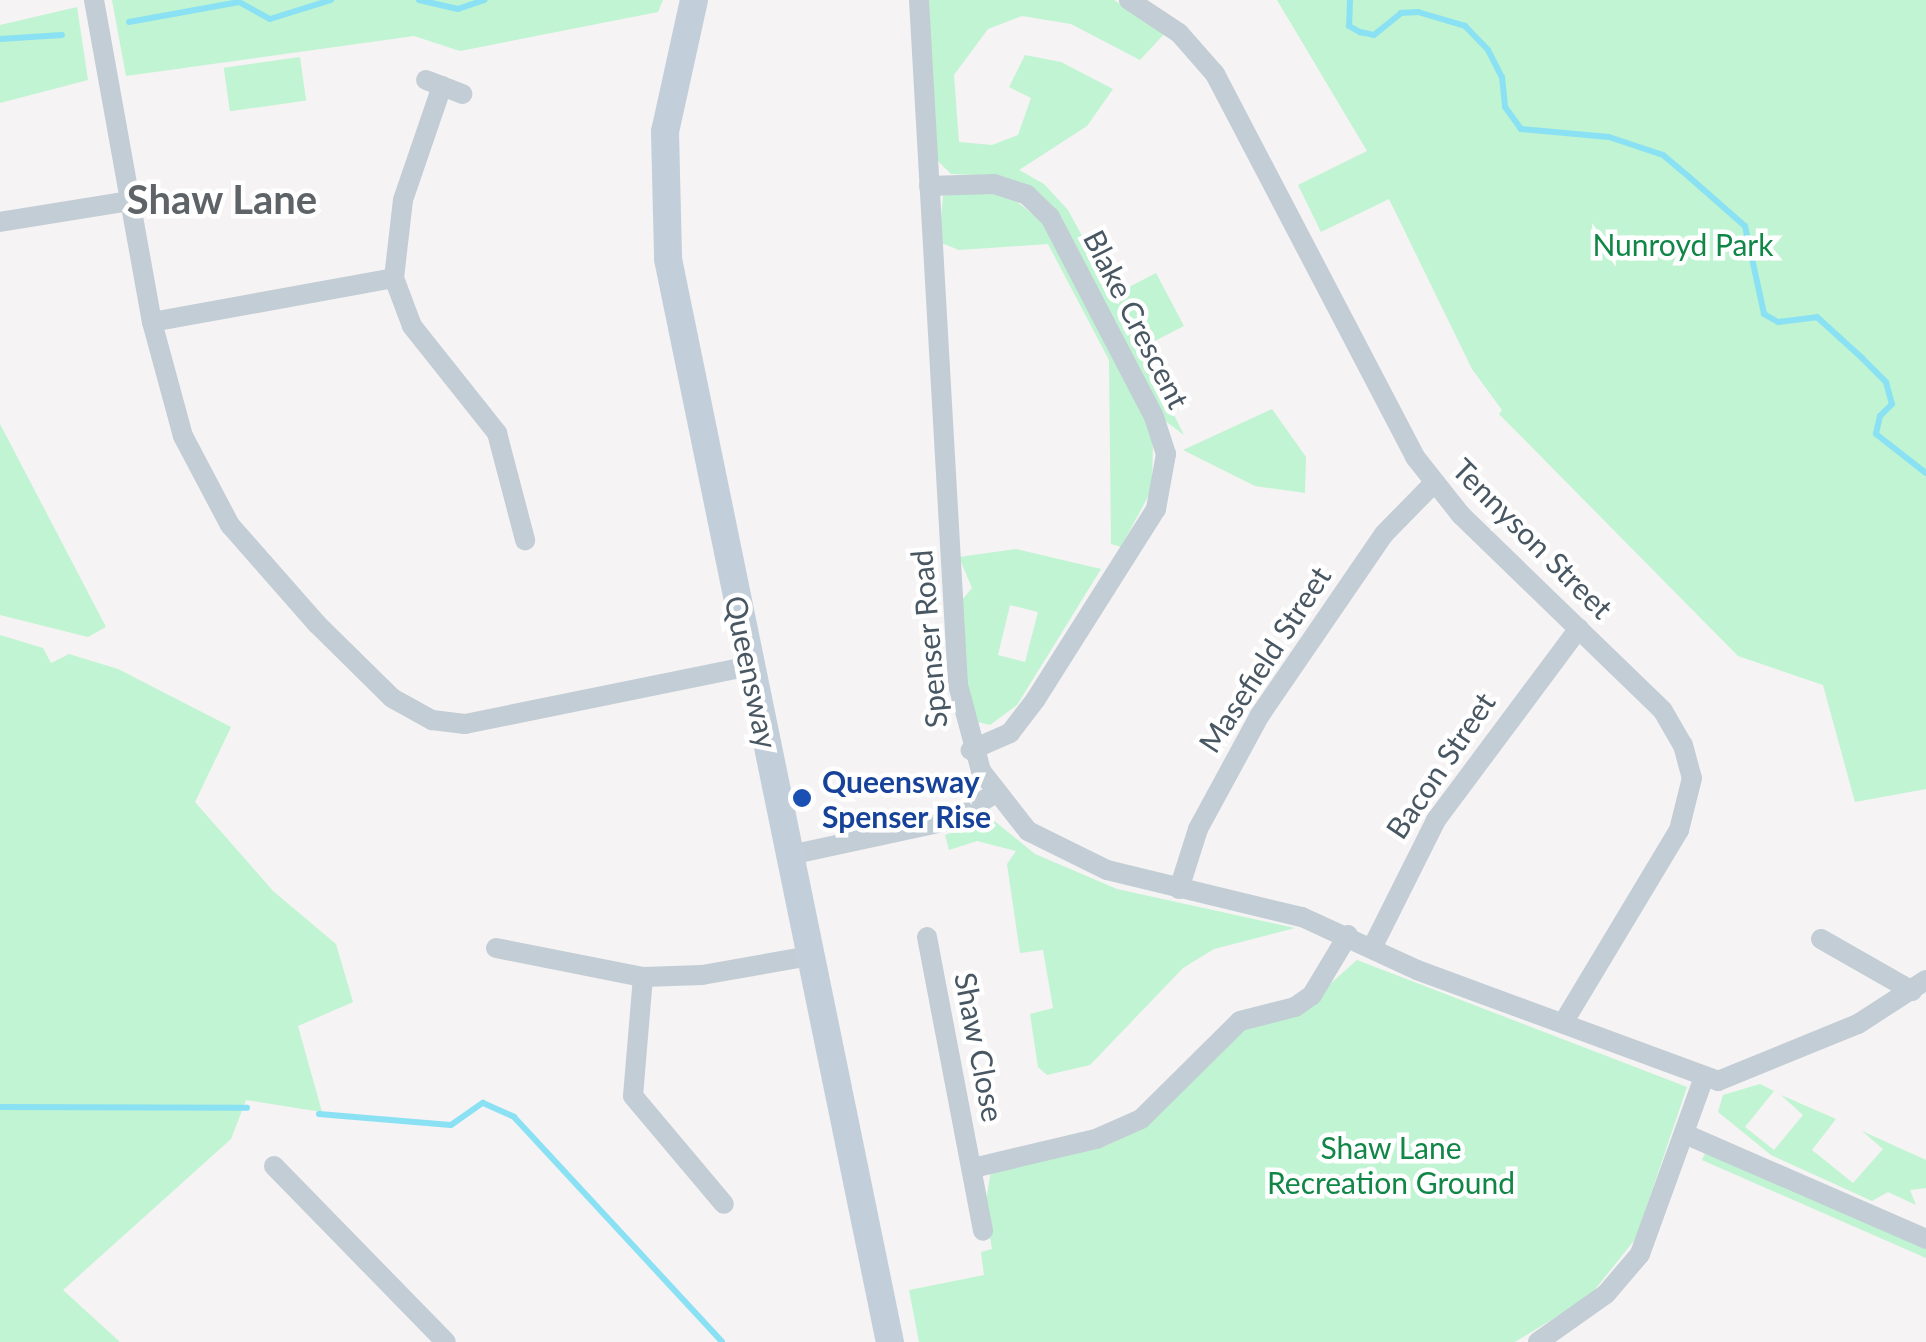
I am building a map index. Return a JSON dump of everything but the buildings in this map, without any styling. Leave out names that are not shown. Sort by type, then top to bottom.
[{"type":"street","points":[[94,0],[152,322],[183,436],[230,526],[317,624],[411,711],[466,724],[750,666]]},
{"type":"street","name":"Queensway","points":[[694,0],[668,100],[665,228],[750,666],[890,1342]]},
{"type":"street","name":"Spenser Road","points":[[919,0],[958,685],[972,750],[994,794],[1052,847],[1179,888],[1269,905],[1704,1077]]},
{"type":"street","name":"Tennyson Street","points":[[1128,0],[1179,34],[1215,74],[1394,421],[1434,483],[1663,711],[1683,745],[1692,778],[1679,830],[1563,1023]]},
{"type":"street","points":[[443,86],[396,228],[394,278],[412,326],[497,434],[524,540]]},
{"type":"street","name":"Blake Crescent","points":[[929,186],[994,184],[1027,195],[1050,218],[1154,417],[1166,454],[1156,509],[1036,700],[1010,733],[972,750]]},
{"type":"street","points":[[0,222],[130,201]]},
{"type":"street","points":[[152,322],[394,278]]},
{"type":"street","name":"Masefield Street","points":[[1179,888],[1214,794],[1260,715],[1384,534],[1434,483]]},
{"type":"street","name":"Bacon Street","points":[[1372,948],[1436,820],[1579,628]]},
{"type":"street","points":[[790,854],[952,820],[994,794]]},
{"type":"street","name":"Shaw Close","points":[[973,1168],[1096,1139],[1140,1119],[1240,1021],[1295,1007],[1312,996],[1348,935]]},
{"type":"street","name":"Shaw Close","points":[[928,938],[984,1231]]},
{"type":"street","points":[[1821,938],[1921,984]]},
{"type":"street","points":[[496,948],[644,977],[702,975],[810,956]]},
{"type":"street","points":[[1538,1342],[1580,1318],[1632,1267],[1648,1238],[1704,1077],[1744,1074],[1858,1024],[1921,984],[1926,965]]},
{"type":"street","points":[[644,977],[633,1096],[724,1204]]},
{"type":"street","points":[[1685,1134],[1926,1239]]},
{"type":"street","points":[[274,1166],[446,1342]]},
{"type":"green space","points":[[112,0],[663,0],[658,12],[460,51],[414,36],[126,76]]},
{"type":"green space","points":[[929,0],[1114,0],[1166,32],[1140,60],[1071,24],[1022,16],[988,29],[954,75],[959,142],[992,145],[1018,135],[1031,98],[1009,87],[1025,55],[1061,62],[1113,89],[1087,126],[1019,170],[1044,184],[1068,210],[1114,295],[1156,273],[1184,326],[1141,348],[1184,435],[1164,420],[1057,214],[998,176],[951,174],[933,156]]},
{"type":"green space","name":"Nunroyd Park","points":[[1277,0],[1926,0],[1926,789],[1855,802],[1823,685],[1738,656],[1499,414],[1502,410],[1472,369],[1389,199],[1321,232],[1298,185],[1367,151]]},
{"type":"green space","points":[[77,7],[88,80],[0,103],[0,25]]},
{"type":"green space","points":[[300,57],[306,101],[230,111],[224,68]]},
{"type":"green space","points":[[975,190],[1011,197],[1046,225],[1143,415],[1153,440],[1152,489],[1121,547],[1111,544],[1109,360],[1048,244],[959,250],[939,242],[943,196]]},
{"type":"green space","points":[[1272,409],[1306,457],[1305,493],[1255,486],[1183,450]]},
{"type":"green space","points":[[0,424],[106,627],[88,637],[0,615]]},
{"type":"green space","points":[[1016,549],[1101,569],[1017,705],[990,725],[974,721],[968,707],[962,600],[972,588],[959,557]],"holes":[[[1010,605],[1038,612],[1025,662],[998,655]]]},
{"type":"green space","points":[[0,635],[43,648],[51,663],[69,654],[118,669],[231,727],[195,802],[273,891],[336,944],[353,1002],[298,1026],[322,1112],[246,1100],[231,1139],[63,1290],[120,1342],[0,1342]]},
{"type":"green space","points":[[992,819],[1035,854],[1117,889],[1295,928],[1214,949],[1183,968],[1090,1065],[1047,1075],[1038,1067],[1030,1014],[1053,1008],[1043,950],[1020,953],[1007,864],[1016,851],[977,841],[949,850],[945,835]]},
{"type":"green space","name":"Shaw Lane Recreation Ground","points":[[1357,960],[1687,1087],[1636,1238],[1589,1297],[1515,1342],[919,1342],[909,1290],[984,1275],[981,1252],[992,1249],[985,1208],[991,1170],[1108,1145],[1144,1125],[1245,1030],[1295,1015]]},
{"type":"green space","points":[[1760,1084],[1774,1091],[1745,1127],[1774,1150],[1803,1115],[1781,1095],[1836,1119],[1812,1150],[1853,1183],[1883,1149],[1862,1131],[1926,1160],[1926,1188],[1910,1190],[1916,1205],[1888,1192],[1872,1201],[1771,1155],[1718,1112],[1723,1095]]},
{"type":"green space","points":[[1706,1151],[1926,1249],[1926,1258],[1702,1160]]},
{"type":"waterway","points":[[129,22],[239,2],[270,19],[331,0]]},
{"type":"waterway","points":[[419,0],[458,9],[484,0]]},
{"type":"waterway","points":[[1350,0],[1349,26],[1360,32],[1374,35],[1401,13],[1418,12],[1465,26],[1488,50],[1502,77],[1505,107],[1521,129],[1609,137],[1663,155],[1745,226],[1764,314],[1778,322],[1817,317],[1886,382],[1892,404],[1880,416],[1876,434],[1926,473]]},
{"type":"waterway","points":[[0,39],[62,35]]},
{"type":"waterway","points":[[319,1114],[451,1125],[483,1103],[514,1117],[722,1342]]},
{"type":"waterway","points":[[0,1107],[247,1108]]},
{"type":"place","name":"Queensway Spenser Rise","points":[[802,798]]},
{"type":"district","name":"Shaw Lane","points":[[222,199]]}]
